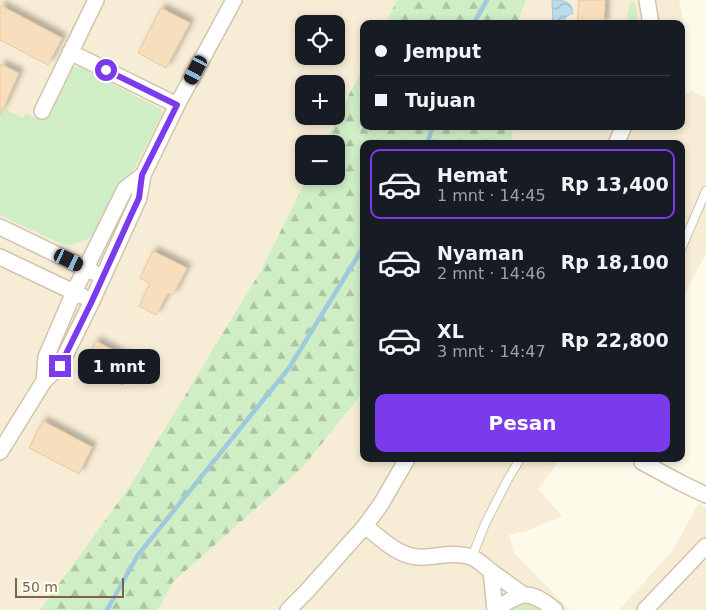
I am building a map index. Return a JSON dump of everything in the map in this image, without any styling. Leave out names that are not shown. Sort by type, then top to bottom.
[{"type":"street","points":[[42,111],[96,0]]},
{"type":"street","points":[[0,452],[44,380],[60,366],[139,198],[142,175],[177,105],[234,0]]},
{"type":"street","points":[[647,0],[650,20]]},
{"type":"street","points":[[70,52],[177,105]]},
{"type":"street","points":[[44,380],[46,357],[74,292],[125,190],[142,175]]},
{"type":"street","points":[[0,227],[103,277]]},
{"type":"street","points":[[0,257],[92,301]]},
{"type":"street","points":[[288,610],[365,526],[382,504],[404,462]]},
{"type":"street","points":[[642,462],[681,484],[706,494]]},
{"type":"street","points":[[365,526],[396,550],[407,556],[422,557],[458,554],[472,557],[524,595]]},
{"type":"street","points":[[645,610],[706,546]]},
{"type":"street","points":[[491,571],[495,610],[508,601],[524,595],[536,596],[555,610]]},
{"type":"lane","points":[[685,240],[706,191]]},
{"type":"lane","points":[[472,557],[485,524],[518,462]]},
{"type":"shaded area","points":[[0,0],[397,0],[387,20],[360,20],[360,73],[345,103],[345,75],[295,75],[295,125],[334,125],[329,135],[295,135],[295,185],[304,185],[260,272],[130,486],[40,610],[0,610]]},
{"type":"shaded area","points":[[526,0],[679,0],[683,20],[518,20]]},
{"type":"shaded area","points":[[691,90],[706,97],[706,254],[685,293],[685,140],[511,140],[513,130],[685,130],[685,93]]},
{"type":"shaded area","points":[[360,396],[360,462],[559,462],[538,489],[562,516],[526,531],[509,535],[515,554],[570,610],[158,610],[173,582],[303,467]]},
{"type":"shaded area","points":[[699,503],[706,508],[706,610],[619,610],[673,550]]},
{"type":"green space","points":[[397,0],[526,0],[518,20],[387,20]]},
{"type":"green space","points":[[632,2],[634,2],[638,20],[627,20]]},
{"type":"green space","points":[[78,66],[161,109],[162,114],[133,171],[117,185],[94,234],[86,240],[70,245],[61,244],[0,215],[0,107],[23,118],[26,113],[38,119],[46,119],[49,117],[73,68]]},
{"type":"green space","points":[[360,73],[360,130],[513,130],[511,140],[360,140],[360,396],[303,467],[173,582],[158,610],[40,610],[130,486],[260,272],[304,185],[345,185],[345,135],[329,135],[334,125],[345,125],[345,103]]},
{"type":"green space","points":[[517,603],[534,605],[543,610],[506,610]]},
{"type":"water","points":[[552,0],[563,1],[571,6],[573,14],[570,14],[565,20],[553,20]]},
{"type":"building","points":[[579,0],[605,0],[604,20],[577,20]]},
{"type":"building","points":[[0,5],[62,38],[48,65],[0,40]]},
{"type":"building","points":[[161,8],[190,23],[166,68],[138,53]]},
{"type":"building","points":[[0,64],[19,73],[0,115]]},
{"type":"building","points":[[153,251],[187,268],[173,295],[168,293],[156,315],[139,306],[150,284],[140,278]]},
{"type":"building","points":[[96,341],[135,362],[123,385],[83,365]]},
{"type":"building","points":[[43,421],[92,447],[79,474],[29,448]]},
{"type":"waterway","points":[[475,20],[487,0]]},
{"type":"waterway","points":[[428,140],[432,130]]},
{"type":"waterway","points":[[107,610],[138,555],[289,368],[360,253]]},
{"type":"route","points":[[60,366],[139,198],[142,175],[177,105],[106,70]]}]
